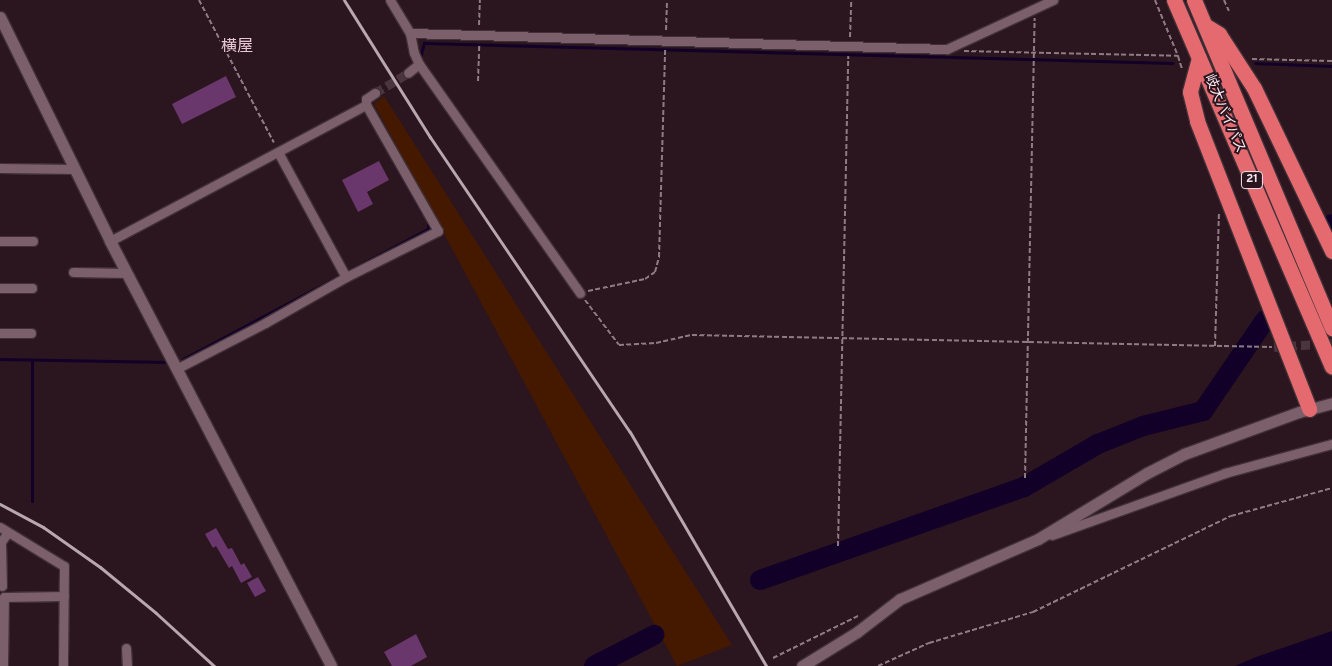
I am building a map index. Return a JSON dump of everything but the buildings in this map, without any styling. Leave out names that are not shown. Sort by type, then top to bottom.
[{"type":"highway","name":"岐大バイパス","points":[[1174,0],[1331,363]]},
{"type":"highway","name":"岐大バイパス","points":[[1194,0],[1332,328]]},
{"type":"highway","points":[[1205,24],[1219,34],[1254,88],[1332,251]]},
{"type":"highway","points":[[1199,58],[1190,92],[1197,122],[1309,409]]},
{"type":"street","points":[[390,0],[410,33],[414,53],[419,64],[580,293]]},
{"type":"street","points":[[410,33],[947,49],[1053,0]]},
{"type":"street","points":[[0,17],[110,241],[178,368],[331,666]]},
{"type":"street","points":[[408,73],[419,64]]},
{"type":"street","points":[[178,368],[265,323],[346,277],[438,231],[366,105],[366,99],[375,94]]},
{"type":"street","points":[[110,241],[366,105]]},
{"type":"street","points":[[278,152],[346,277]]},
{"type":"street","points":[[0,168],[75,169]]},
{"type":"street","points":[[0,241],[33,241]]},
{"type":"street","points":[[73,272],[127,273]]},
{"type":"street","points":[[0,288],[32,288]]},
{"type":"street","points":[[0,334],[31,334]]},
{"type":"street","points":[[1038,539],[1147,472],[1184,454],[1309,409],[1332,403]]},
{"type":"street","points":[[802,666],[857,632],[900,599],[1038,539],[1225,473],[1332,444]]},
{"type":"street","points":[[2,586],[1,542],[4,529],[64,566],[63,666]]},
{"type":"street","points":[[3,666],[4,597],[64,596]]},
{"type":"street","points":[[126,648],[127,666]]},
{"type":"path","points":[[199,0],[278,152]]},
{"type":"path","points":[[478,81],[480,0]]},
{"type":"path","points":[[666,0],[659,258],[655,272],[645,279],[580,293],[619,345],[656,343],[692,335],[1253,348]]},
{"type":"path","points":[[838,546],[851,0]]},
{"type":"path","points":[[1155,0],[1182,64],[1182,72]]},
{"type":"path","points":[[1224,0],[1229,11]]},
{"type":"path","points":[[1025,478],[1035,8]]},
{"type":"path","points":[[947,49],[969,52],[1035,54],[1178,56]]},
{"type":"path","points":[[1257,60],[1332,61]]},
{"type":"path","points":[[1215,346],[1219,209]]},
{"type":"path","points":[[878,666],[929,643],[1033,612],[1231,516],[1332,488]]},
{"type":"path","points":[[773,658],[862,615]]},
{"type":"shaded area","points":[[384,96],[732,645],[677,666],[374,104]]},
{"type":"shaded area","points":[[1332,631],[1332,666],[1235,666],[1256,657]]},
{"type":"waterway","points":[[420,57],[424,43],[1173,63]]},
{"type":"waterway","points":[[1255,63],[1332,66]]},
{"type":"waterway","points":[[392,159],[422,212]]},
{"type":"waterway","points":[[183,359],[428,229],[428,222]]},
{"type":"waterway","points":[[760,580],[1024,487],[1098,444],[1143,426],[1203,411],[1265,320]]},
{"type":"waterway","points":[[0,359],[169,362]]},
{"type":"waterway","points":[[32,360],[32,501]]},
{"type":"waterway","points":[[594,666],[654,635]]},
{"type":"tunnel","points":[[375,93],[408,73]]},
{"type":"tunnel","points":[[1274,347],[1332,343]]},
{"type":"railway","points":[[344,0],[430,137],[630,432],[766,666]]},
{"type":"railway","points":[[0,504],[43,527],[100,567],[156,613],[214,666]]},
{"type":"district","name":"横屋","points":[[237,47]]}]
